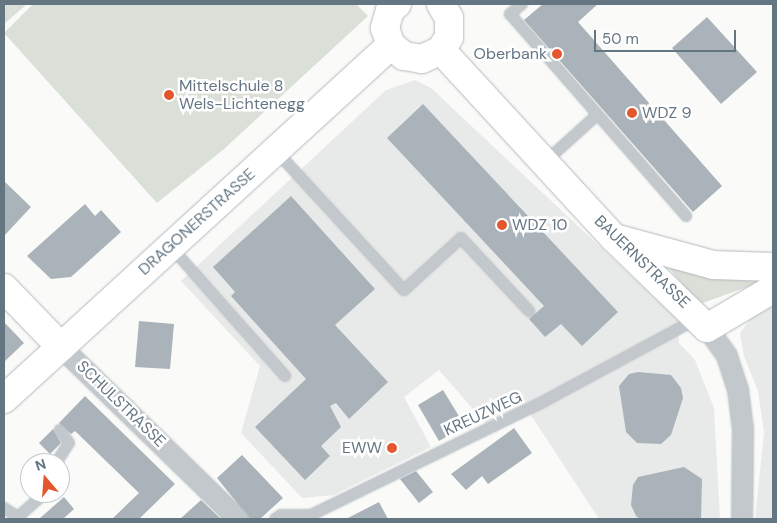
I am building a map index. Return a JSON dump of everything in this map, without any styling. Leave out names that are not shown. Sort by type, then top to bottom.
[{"type":"main road","points":[[397,4],[390,10],[385,28],[390,45],[404,56],[422,59],[441,50],[449,37],[449,18],[440,4]]},
{"type":"main road","name":"DRAGONERSTRASSE","points":[[4,399],[390,45]]},
{"type":"main road","name":"BAUERNSTRASSE","points":[[441,50],[546,161],[614,238],[703,323]]},
{"type":"main road","points":[[614,238],[713,265],[773,267]]},
{"type":"main road","name":"SCHULSTRASSE","points":[[4,288],[61,347]]},
{"type":"main road","points":[[703,323],[773,289]]},
{"type":"street","name":"BAUERNSTRASSE","points":[[703,323],[727,356],[738,389],[743,428],[742,519]]},
{"type":"street","name":"SCHULSTRASSE","points":[[61,347],[238,519]]},
{"type":"lane","points":[[522,4],[510,14],[686,216]]},
{"type":"lane","points":[[546,161],[597,115]]},
{"type":"lane","points":[[275,151],[404,290],[461,238],[529,311]]},
{"type":"lane","points":[[170,246],[285,376]]},
{"type":"lane","name":"KREUZWEG","points":[[275,519],[281,515],[311,515],[537,406],[703,323]]},
{"type":"lane","points":[[60,430],[69,444],[63,453]]},
{"type":"lane","points":[[4,508],[18,517],[34,503]]},
{"type":"shaded area","points":[[4,4],[27,4],[4,24]]},
{"type":"shaded area","name":"Mittelschule 8 Wels-Lichtenegg","points":[[33,4],[356,4],[368,16],[224,149],[157,203],[4,33]]},
{"type":"shaded area","points":[[415,80],[431,88],[678,320],[679,343],[695,360],[714,408],[720,519],[599,519],[525,406],[485,423],[439,370],[404,397],[431,447],[334,495],[302,498],[241,433],[260,366],[181,281],[386,90]]},
{"type":"shaded area","points":[[666,265],[764,281],[700,304]]},
{"type":"shaded area","points":[[773,303],[773,519],[755,519],[764,432],[758,391],[744,356],[740,333],[756,311]]},
{"type":"building","name":"WDZ 9","points":[[543,4],[598,4],[578,22],[722,186],[693,212],[524,20]]},
{"type":"building","points":[[707,17],[757,72],[721,104],[672,48]]},
{"type":"building","name":"WDZ 10","points":[[423,104],[618,312],[582,346],[561,324],[545,337],[529,319],[544,306],[387,138]]},
{"type":"building","points":[[4,181],[31,207],[4,236]]},
{"type":"building","points":[[291,196],[375,289],[335,325],[388,382],[349,419],[336,403],[330,406],[341,427],[321,446],[330,456],[305,480],[255,427],[306,379],[231,296],[235,292],[213,267]]},
{"type":"building","points":[[85,204],[95,216],[101,210],[121,232],[71,277],[51,279],[27,256]]},
{"type":"building","points":[[139,321],[174,324],[170,369],[135,367]]},
{"type":"building","points":[[4,322],[24,343],[4,362]]},
{"type":"building","points":[[638,372],[671,375],[681,388],[683,398],[671,435],[661,444],[637,443],[626,432],[619,386],[629,374]]},
{"type":"building","points":[[443,390],[465,426],[439,441],[418,405]]},
{"type":"building","points":[[85,396],[175,484],[139,519],[112,519],[139,493],[75,431],[71,434],[59,423]]},
{"type":"building","points":[[514,428],[532,453],[488,484],[482,476],[466,490],[451,474]]},
{"type":"building","points":[[53,429],[61,443],[49,453],[39,443]]},
{"type":"building","points":[[242,455],[283,498],[260,519],[250,519],[217,478]]},
{"type":"building","points":[[684,467],[702,479],[701,519],[640,519],[636,516],[631,505],[633,485],[638,477]]},
{"type":"building","points":[[416,471],[433,492],[419,503],[400,479]]},
{"type":"building","points":[[201,500],[221,519],[180,519]]},
{"type":"building","points":[[379,502],[388,519],[346,519]]},
{"type":"building","points":[[57,503],[69,503],[74,509],[63,519],[39,519]]},
{"type":"place","name":"Oberbank","points":[[557,54]]},
{"type":"place","name":"Mittelschule 8 Wels-Lichtenegg","points":[[169,95]]},
{"type":"place","name":"WDZ 9","points":[[632,113]]},
{"type":"place","name":"WDZ 10","points":[[502,225]]},
{"type":"place","name":"EWW","points":[[392,448]]}]
